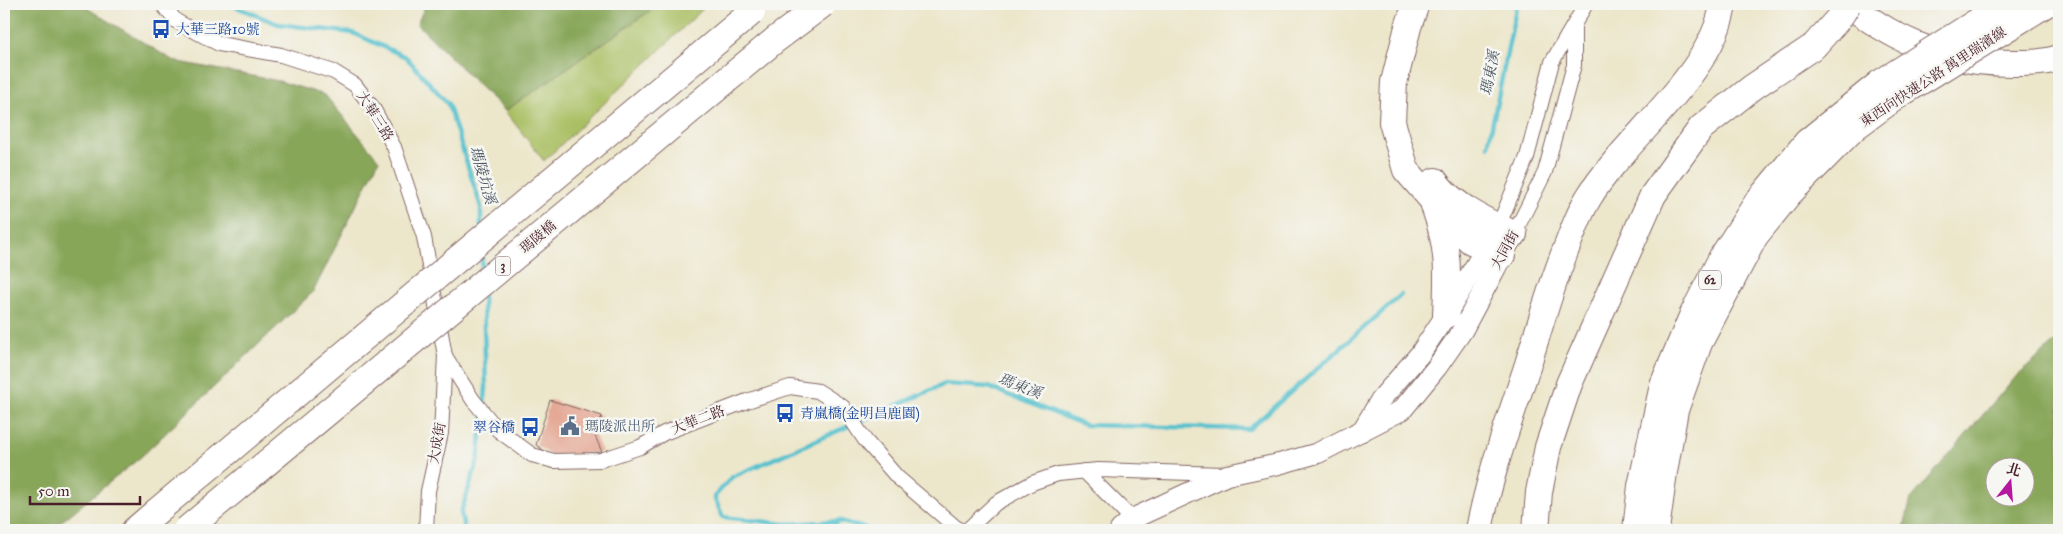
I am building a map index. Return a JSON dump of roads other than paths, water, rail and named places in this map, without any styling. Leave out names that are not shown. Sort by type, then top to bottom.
[{"type":"highway","name":"瑪陵橋","points":[[186,530],[775,40],[823,4]]},
{"type":"highway","points":[[1416,4],[1394,82],[1392,122],[1406,170],[1471,241],[1500,241]]},
{"type":"highway","points":[[1434,4],[1411,79],[1408,100],[1414,144],[1423,164],[1440,189],[1463,206],[1500,241]]},
{"type":"highway","points":[[1479,530],[1491,476],[1554,278],[1577,221],[1588,198],[1602,177],[1683,83],[1707,50],[1722,14],[1723,4]]},
{"type":"highway","points":[[1536,530],[1539,492],[1548,447],[1569,384],[1653,195],[1701,128],[1752,87],[1814,46],[1839,18],[1848,4],[1868,19],[1903,40],[1936,52],[1967,60],[1994,63],[2026,63],[2059,58]]},
{"type":"highway","name":"東西向快速公路 萬里瑞濱線","points":[[1636,530],[1640,486],[1664,385],[1693,314],[1722,257],[1758,201],[1807,142],[1880,84],[2005,4]]},
{"type":"highway","name":"東西向快速公路 萬里瑞濱線","points":[[1656,530],[1675,410],[1699,343],[1755,236],[1788,195],[1855,127],[1897,96],[2046,4]]},
{"type":"highway","points":[[136,530],[757,8]]},
{"type":"highway","points":[[1431,199],[1441,227],[1448,266],[1446,315]]},
{"type":"street","name":"大華三路","points":[[162,4],[176,21],[219,44],[281,55],[334,72],[355,85],[373,108],[394,147],[424,237],[445,356]]},
{"type":"street","name":"大同街","points":[[1126,524],[1227,474],[1279,464],[1318,453],[1402,410],[1437,367],[1462,331],[1500,241],[1527,157],[1552,62],[1586,4]]},
{"type":"street","name":"大同街","points":[[1361,432],[1381,399],[1420,354],[1500,241],[1545,172],[1574,65],[1574,25]]},
{"type":"street","name":"大華二路","points":[[445,356],[473,400],[498,430],[532,455],[554,461],[585,462],[601,460],[640,446],[664,433],[747,401],[790,387],[818,391],[843,407],[865,440],[897,477],[959,530]]},
{"type":"street","name":"大成街","points":[[426,530],[428,491],[441,434],[445,356]]},
{"type":"street","points":[[967,530],[996,503],[1032,482],[1058,474],[1098,470],[1227,474]]},
{"type":"street","points":[[1084,471],[1126,524]]},
{"type":"waterway","name":"瑪陵坑溪","points":[[229,4],[278,24],[353,33],[406,57],[448,104],[481,207],[481,228]]},
{"type":"waterway","name":"瑪東溪","points":[[1488,146],[1517,4]]},
{"type":"waterway","name":"瑪陵坑溪","points":[[482,251],[482,271]]},
{"type":"waterway","name":"瑪東溪","points":[[840,521],[786,524],[723,517],[714,497],[732,477],[945,384],[988,387],[1085,425],[1249,429],[1401,295]]},
{"type":"waterway","name":"瑪陵坑溪","points":[[483,296],[486,387],[484,408]]},
{"type":"waterway","name":"瑪陵坑溪","points":[[464,530],[461,512],[478,460],[483,418]]},
{"type":"waterway","name":"瑪陵坑溪","points":[[829,530],[840,521],[870,530]]},
{"type":"place","name":"大華三路10號","points":[[161,29]]},
{"type":"place","name":"青嵐橋(金明昌鹿園)","points":[[785,413]]},
{"type":"place","name":"瑪陵派出所","points":[[570,426]]},
{"type":"place","name":"翠谷橋","points":[[530,427]]}]
